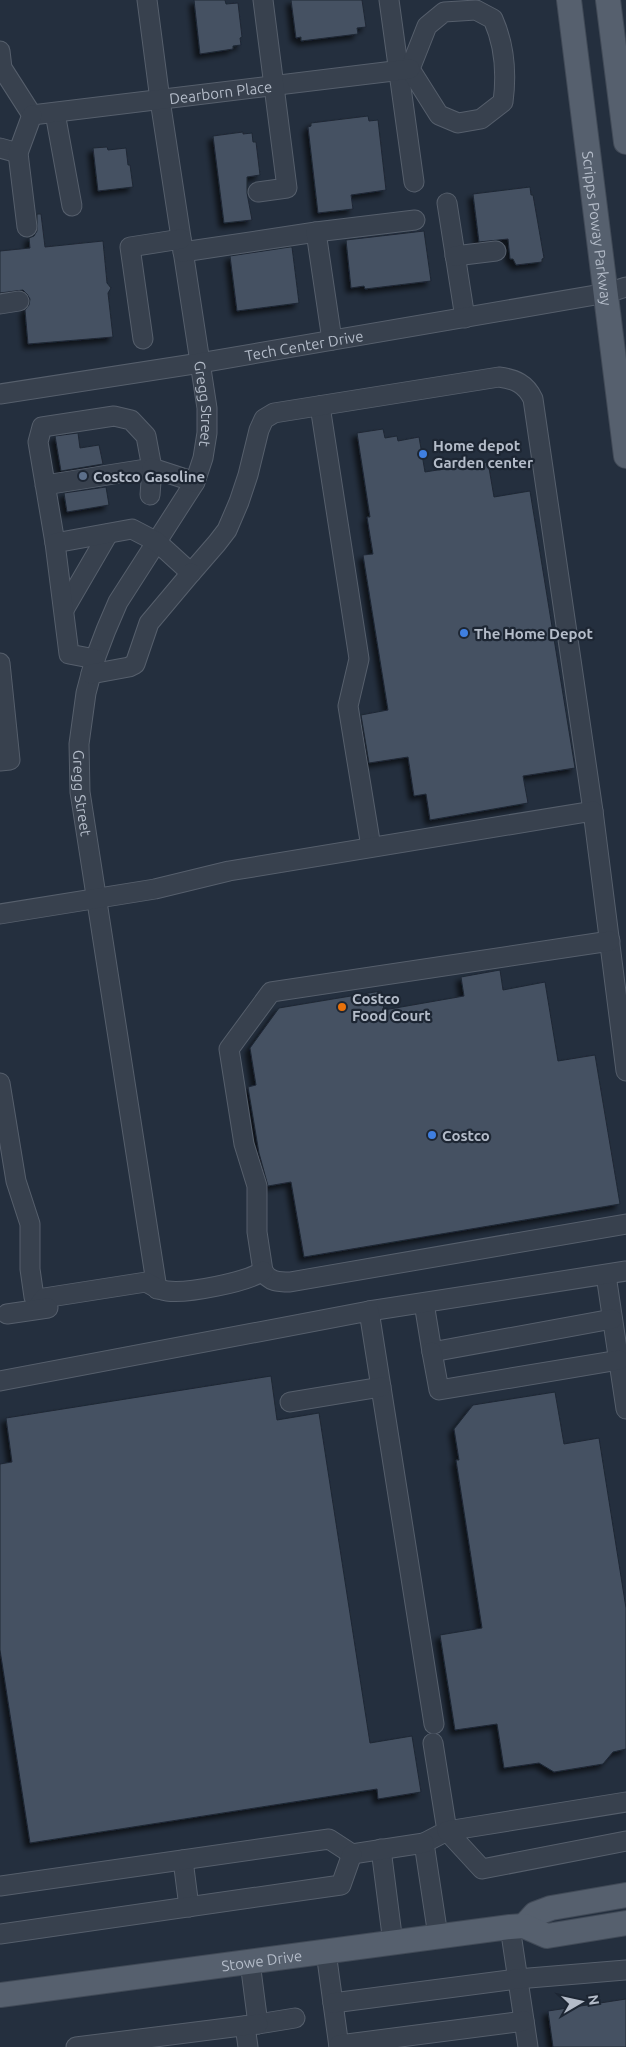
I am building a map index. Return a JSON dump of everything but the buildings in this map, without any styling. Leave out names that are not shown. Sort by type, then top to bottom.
[{"type":"main road","name":"Scripps Poway Parkway","points":[[569,0],[616,290],[626,456]]},
{"type":"main road","points":[[608,0],[626,142]]},
{"type":"main road","points":[[517,1926],[535,1914],[551,1908],[626,1895]]},
{"type":"main road","points":[[517,1926],[547,1936],[626,1926]]},
{"type":"main road","name":"Stowe Drive","points":[[0,1995],[517,1926]]},
{"type":"street","name":"Gregg Street","points":[[148,0],[160,100],[207,408],[207,433],[203,458],[195,482],[118,602],[93,667],[83,710],[78,764],[80,792],[95,899],[157,1289]]},
{"type":"street","points":[[258,192],[288,188],[263,0]]},
{"type":"street","points":[[389,0],[404,70],[414,182]]},
{"type":"street","points":[[476,10],[493,19],[501,38],[506,77],[503,102],[481,119],[458,123],[439,115],[404,70],[426,26],[444,12],[476,10]]},
{"type":"street","points":[[1,63],[32,115],[9,151],[27,228]]},
{"type":"street","name":"Dearborn Place","points":[[32,115],[404,70]]},
{"type":"street","points":[[55,112],[72,206]]},
{"type":"street","points":[[447,203],[464,318]]},
{"type":"street","points":[[142,339],[130,247],[182,245],[415,220]]},
{"type":"street","points":[[316,232],[332,340]]},
{"type":"street","points":[[455,256],[496,251]]},
{"type":"street","name":"Tech Center Drive","points":[[0,394],[200,363],[616,290]]},
{"type":"street","points":[[0,304],[19,301]]},
{"type":"street","points":[[150,495],[152,468],[146,436],[131,420],[114,416],[42,427],[38,442],[65,608],[70,654],[93,667],[129,667],[135,664],[149,623],[218,544],[227,530],[239,502],[259,430],[264,419],[274,413],[499,377],[512,378],[528,389],[533,398],[593,811],[626,1071]]},
{"type":"street","points":[[320,406],[359,659],[348,706],[371,847]]},
{"type":"street","points":[[45,485],[152,468],[195,482]]},
{"type":"street","points":[[55,543],[132,530],[158,542],[191,573]]},
{"type":"street","points":[[65,608],[108,534]]},
{"type":"street","points":[[0,663],[10,760],[0,761]]},
{"type":"street","points":[[0,914],[155,889],[229,870],[593,811]]},
{"type":"street","points":[[610,941],[274,991],[267,995],[229,1049],[244,1144],[257,1186],[257,1232],[263,1271],[272,1280],[290,1282],[626,1224]]},
{"type":"street","points":[[0,1083],[8,1182],[30,1224],[30,1269],[34,1297],[38,1307]]},
{"type":"street","points":[[7,1314],[38,1307],[147,1294],[157,1289],[181,1292],[246,1280],[263,1271]]},
{"type":"street","points":[[0,1382],[369,1311],[626,1271]]},
{"type":"street","points":[[606,1275],[626,1409]]},
{"type":"street","points":[[424,1303],[439,1390],[619,1360]]},
{"type":"street","points":[[369,1311],[434,1724]]},
{"type":"street","points":[[432,1352],[612,1319]]},
{"type":"street","points":[[290,1402],[381,1387]]},
{"type":"street","points":[[433,1743],[447,1831],[482,1869],[626,1841]]},
{"type":"street","points":[[0,1886],[329,1839],[352,1854],[424,1843],[447,1831],[626,1802]]},
{"type":"street","points":[[424,1843],[438,1936]]},
{"type":"street","points":[[381,1849],[393,1943]]},
{"type":"street","points":[[0,1934],[341,1885],[352,1854]]},
{"type":"street","points":[[183,1860],[189,1907]]},
{"type":"street","points":[[517,1926],[517,1979],[528,2047]]},
{"type":"street","points":[[326,1952],[339,2046],[524,2021]]},
{"type":"street","points":[[248,2047],[252,2025],[250,1962]]},
{"type":"street","points":[[333,2003],[517,1979],[626,1970]]},
{"type":"street","points":[[76,2047],[295,2018]]},
{"type":"place","name":"Home depot Garden center","points":[[423,454]]},
{"type":"place","name":"Costco Gasoline","points":[[83,476]]},
{"type":"place","name":"The Home Depot","points":[[464,633]]},
{"type":"place","name":"Costco Food Court","points":[[342,1007]]},
{"type":"place","name":"Costco","points":[[432,1135]]}]
